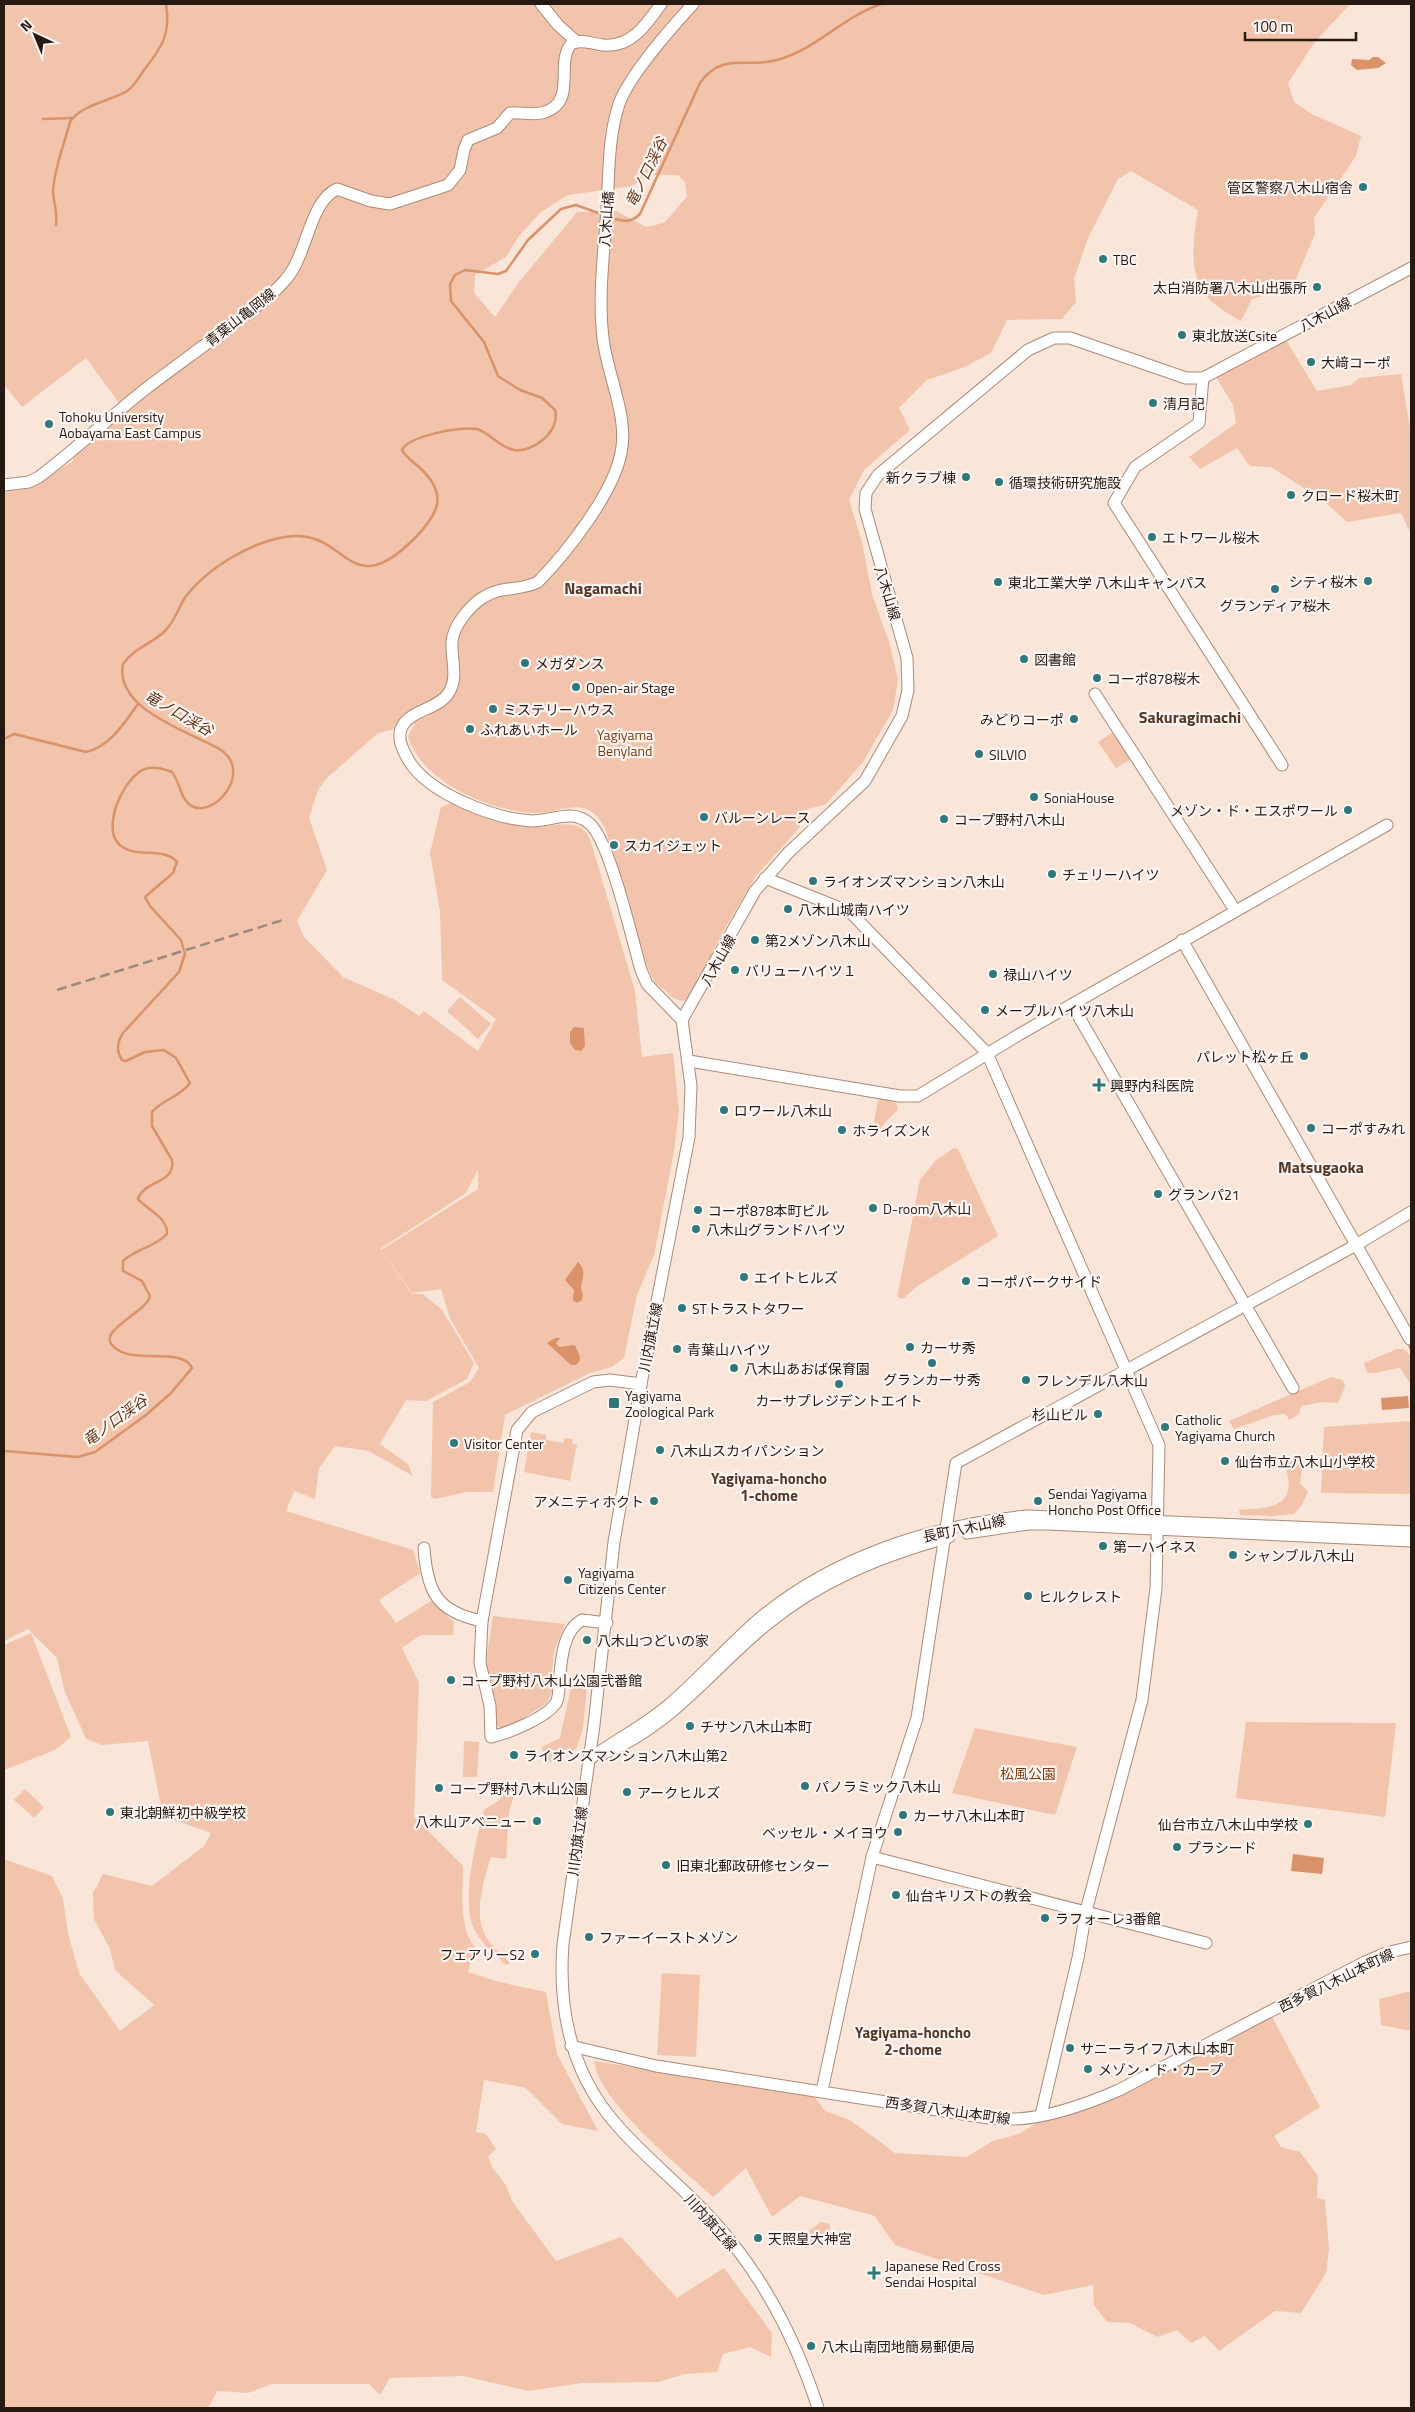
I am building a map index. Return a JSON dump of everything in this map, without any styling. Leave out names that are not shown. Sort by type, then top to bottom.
[{"type":"street","points":[[541,4],[558,25],[577,42],[616,46],[625,43],[636,34],[661,4]]},
{"type":"street","name":"八木山橋","points":[[682,1020],[648,984],[640,970],[606,852],[594,828],[578,816],[532,821],[502,815],[460,800],[424,778],[412,766],[400,742],[401,729],[404,723],[442,701],[453,686],[452,642],[454,634],[464,616],[475,603],[489,594],[528,587],[538,582],[598,506],[611,486],[622,451],[622,425],[602,338],[602,284],[610,155],[615,119],[620,103],[630,83],[693,4]]},
{"type":"street","name":"青葉山亀岡線","points":[[4,485],[29,482],[39,477],[124,406],[265,300],[286,279],[302,255],[322,200],[329,192],[337,189],[371,201],[390,204],[448,184],[460,170],[468,140],[497,128],[510,113],[538,114],[550,110],[563,93],[566,54],[570,46],[577,42]]},
{"type":"street","name":"八木山線","points":[[682,1020],[694,1002],[755,891],[765,878],[865,781],[902,716],[908,690],[907,658],[865,509],[866,492],[873,481],[899,456],[1017,358],[1038,344],[1054,338],[1070,338],[1186,378],[1208,376],[1411,268]]},
{"type":"street","points":[[1208,376],[1199,423],[1135,467],[1114,503],[1282,765]]},
{"type":"street","points":[[1095,694],[1235,910]]},
{"type":"street","points":[[689,1061],[908,1097],[918,1096],[934,1088],[987,1053],[1182,940],[1386,825]]},
{"type":"street","points":[[765,878],[850,912],[987,1053],[1041,1173],[1124,1370],[1159,1445],[1156,1588],[1142,1700],[1086,1911],[1078,1958],[1042,2115]]},
{"type":"street","points":[[1182,940],[1410,1339]]},
{"type":"street","points":[[1072,1005],[1293,1388]]},
{"type":"street","name":"川内旗立線","points":[[682,1020],[691,1086],[689,1137],[641,1384],[614,1542],[607,1622],[561,1969],[563,2010],[570,2046],[594,2096],[606,2113],[718,2226],[754,2274],[801,2361],[818,2408]]},
{"type":"street","points":[[822,2091],[872,1856],[917,1718],[956,1464],[1124,1370],[1356,1245],[1411,1212]]},
{"type":"street","points":[[607,1622],[582,1620],[572,1628],[565,1646],[559,1693],[554,1705],[508,1733],[491,1737],[490,1706],[480,1663],[482,1621],[514,1436],[520,1423],[532,1412],[593,1382],[610,1380],[641,1384]]},
{"type":"street","points":[[588,1760],[625,1744],[662,1721],[765,1626],[803,1598],[852,1570],[944,1534],[1028,1524],[1158,1525],[1411,1532]]},
{"type":"street","points":[[1158,1525],[1411,1541]]},
{"type":"street","points":[[424,1548],[429,1582],[442,1604],[456,1614],[482,1621]]},
{"type":"street","points":[[872,1856],[1206,1943]]},
{"type":"street","name":"西多賀八木山本町線","points":[[570,2046],[656,2066],[1010,2120],[1042,2115],[1101,2098],[1365,1962],[1386,1953],[1411,1947]]},
{"type":"green space","name":"Yagiyama Benyland","points":[[4,4],[1350,4],[1314,43],[1288,83],[1294,102],[1312,114],[1361,136],[1356,156],[1314,218],[1315,234],[1292,288],[1252,299],[1241,321],[1218,307],[1204,292],[1195,270],[1193,246],[1198,210],[1131,171],[1118,179],[1088,238],[1074,279],[1076,302],[1062,319],[1007,320],[991,353],[965,367],[927,380],[899,408],[910,430],[864,470],[849,500],[862,542],[872,594],[890,645],[898,680],[893,710],[863,762],[826,804],[801,811],[800,827],[756,876],[724,930],[688,1000],[681,1001],[672,997],[653,980],[643,956],[605,828],[595,815],[581,807],[541,813],[516,811],[478,800],[459,791],[427,767],[415,752],[408,736],[415,724],[378,733],[327,778],[318,790],[309,818],[327,870],[297,921],[304,937],[343,977],[395,1000],[419,1016],[424,1011],[478,1051],[496,1019],[442,980],[440,911],[430,853],[441,807],[451,803],[498,820],[528,827],[565,824],[582,828],[590,839],[635,991],[642,1057],[673,1053],[679,1111],[674,1152],[654,1255],[637,1295],[624,1358],[612,1367],[590,1373],[505,1415],[493,1492],[466,1492],[435,1499],[431,1497],[433,1402],[470,1382],[479,1368],[450,1318],[441,1289],[412,1293],[381,1250],[478,1189],[478,1169],[466,1193],[380,1249],[412,1294],[423,1294],[442,1310],[474,1363],[467,1379],[426,1401],[406,1400],[380,1444],[408,1464],[413,1476],[369,1451],[335,1446],[319,1468],[315,1499],[294,1491],[286,1511],[413,1550],[420,1573],[379,1600],[396,1623],[431,1601],[454,1622],[453,1635],[421,1635],[402,1648],[419,1683],[414,1817],[463,1866],[462,1898],[464,1919],[466,1929],[475,1948],[468,1972],[499,1982],[546,1992],[557,2054],[598,2131],[562,2124],[526,2088],[484,2080],[476,2132],[486,2134],[496,2149],[488,2156],[492,2167],[506,2185],[512,2201],[556,2261],[621,2237],[677,2298],[724,2268],[772,2333],[771,2357],[750,2347],[723,2354],[717,2372],[685,2374],[659,2382],[582,2383],[528,2391],[463,2376],[390,2378],[380,2395],[369,2384],[272,2384],[248,2393],[217,2391],[208,2408],[4,2408],[4,1859],[52,1876],[63,1899],[68,1933],[79,1973],[120,2031],[154,2005],[115,1970],[110,1949],[94,1919],[93,1893],[103,1874],[152,1886],[204,1846],[211,1833],[163,1816],[148,1741],[102,1745],[86,1739],[65,1692],[57,1658],[28,1629],[4,1641],[4,492],[31,488],[73,461],[74,454],[125,411],[86,358],[22,407],[4,385]],"holes":[[[649,175],[678,175],[685,182],[687,197],[664,223],[646,227],[616,211],[577,212],[519,282],[495,317],[474,293],[475,275],[506,257],[518,237],[541,212],[568,195],[632,186]]]},
{"type":"green space","points":[[1286,340],[1317,391],[1351,385],[1359,378],[1401,374],[1411,434],[1411,534],[1401,513],[1347,522],[1325,502],[1271,467],[1250,466],[1237,448],[1200,469],[1189,457],[1236,423],[1233,405],[1216,377]]},
{"type":"green space","points":[[1115,731],[1133,758],[1116,768],[1098,742]]},
{"type":"green space","points":[[460,997],[491,1024],[478,1039],[447,1011]]},
{"type":"green space","points":[[878,1100],[895,1101],[898,1109],[875,1134],[872,1134]]},
{"type":"green space","points":[[954,1148],[958,1149],[998,1236],[916,1287],[903,1299],[897,1297],[920,1180],[936,1160]]},
{"type":"green space","points":[[1397,1349],[1403,1349],[1411,1356],[1411,1385],[1400,1368],[1367,1373],[1364,1363]]},
{"type":"green space","points":[[1331,1377],[1343,1380],[1345,1387],[1338,1403],[1323,1402],[1301,1406],[1299,1414],[1289,1420],[1286,1414],[1274,1415],[1234,1429],[1229,1421]]},
{"type":"green space","points":[[1411,1421],[1411,1494],[1321,1493],[1324,1427]]},
{"type":"green space","points":[[531,1432],[546,1435],[546,1440],[563,1443],[565,1438],[573,1439],[572,1444],[577,1444],[570,1481],[524,1472]]},
{"type":"green space","points":[[1299,1458],[1303,1461],[1300,1483],[1308,1492],[1302,1505],[1294,1514],[1272,1516],[1240,1515],[1239,1510],[1260,1509],[1275,1505],[1281,1501],[1289,1487],[1286,1466],[1294,1459]]},
{"type":"green space","points":[[493,1616],[565,1624],[554,1651],[553,1690],[547,1703],[509,1727],[501,1728],[495,1725],[486,1662]]},
{"type":"green space","points":[[31,1633],[71,1737],[55,1750],[4,1770],[4,1645]]},
{"type":"green space","points":[[574,1674],[588,1675],[583,1729],[576,1749],[546,1764],[542,1747],[560,1738]]},
{"type":"green space","points":[[1246,1722],[1396,1723],[1385,1817],[1236,1798]]},
{"type":"green space","name":"松風公園","points":[[975,1728],[1077,1747],[1055,1815],[952,1793]]},
{"type":"green space","points":[[464,1741],[479,1742],[477,1777],[463,1777]]},
{"type":"green space","points":[[506,1783],[517,1788],[509,1811],[506,1859],[491,1857],[481,1895],[480,1915],[486,1937],[510,1963],[506,1965],[493,1954],[475,1931],[471,1919],[469,1888],[477,1838],[484,1810],[501,1799]]},
{"type":"green space","points":[[25,1789],[44,1807],[34,1818],[14,1800]]},
{"type":"green space","points":[[662,1973],[700,1975],[696,2057],[657,2055]]},
{"type":"green space","points":[[1411,1991],[1411,2031],[1381,2025],[1379,1999]]},
{"type":"green space","points":[[1272,2017],[1320,2107],[1274,2136],[1281,2147],[1300,2152],[1318,2176],[1317,2198],[1325,2200],[1329,2249],[1326,2273],[1301,2313],[1275,2311],[1219,2351],[1205,2336],[1191,2343],[1177,2330],[1157,2337],[1130,2323],[1107,2322],[1094,2305],[1093,2285],[1044,2295],[895,2245],[875,2216],[800,2196],[772,2217],[746,2168],[713,2197],[663,2152],[626,2115],[610,2096],[599,2078],[594,2061],[814,2096],[825,2111],[850,2120],[895,2153],[966,2157],[993,2141],[1019,2134],[1040,2121],[1107,2099]]},
{"type":"green space","points":[[821,2222],[830,2224],[830,2233],[813,2243],[809,2248],[802,2247],[799,2242],[801,2236]]},
{"type":"shaded area","points":[[1373,57],[1378,57],[1386,63],[1378,68],[1357,70],[1351,65],[1352,59],[1369,60]]},
{"type":"shaded area","points":[[574,1027],[584,1028],[585,1046],[581,1051],[575,1050],[570,1043],[570,1032]]},
{"type":"shaded area","points":[[578,1262],[583,1274],[581,1287],[583,1298],[577,1303],[573,1300],[574,1290],[565,1280]]},
{"type":"shaded area","points":[[555,1338],[560,1338],[556,1343],[559,1347],[575,1345],[580,1358],[576,1365],[571,1365],[547,1343]]},
{"type":"shaded area","points":[[1408,1396],[1409,1408],[1382,1410],[1381,1398]]},
{"type":"shaded area","points":[[1293,1854],[1324,1858],[1322,1874],[1291,1871]]},
{"type":"waterway","points":[[56,225],[54,181],[70,122],[81,111],[120,95],[135,84],[164,40],[167,24],[166,4]]},
{"type":"waterway","name":"竜ノ口渓谷","points":[[609,217],[626,221],[640,214],[700,83],[708,73],[726,64],[766,62],[791,55],[804,49],[854,17],[881,4]]},
{"type":"waterway","points":[[43,119],[72,118]]},
{"type":"waterway","name":"竜ノ口渓谷","points":[[4,1451],[78,1457],[95,1452],[146,1415],[171,1393],[192,1368],[180,1358],[128,1354],[111,1344],[110,1337],[114,1330],[139,1310],[150,1296],[142,1281],[123,1271],[123,1261],[157,1242],[167,1234],[161,1218],[138,1199],[146,1188],[165,1178],[172,1168],[172,1160],[152,1126],[152,1112],[181,1092],[190,1083],[176,1058],[164,1050],[145,1052],[126,1061],[122,1060],[118,1050],[118,1043],[123,1033],[179,972],[185,954],[181,940],[150,906],[145,897],[173,873],[177,862],[164,854],[131,851],[123,848],[113,834],[113,824],[114,812],[124,790],[137,773],[145,769],[155,768],[172,772],[187,802],[199,808],[209,806],[218,801],[226,792],[231,782],[233,771],[230,760],[221,750],[157,718],[142,707],[130,694],[123,680],[123,664],[132,654],[168,628],[186,596],[206,576],[230,558],[257,545],[285,537],[306,537],[323,542],[360,565],[375,565],[392,557],[415,538],[430,521],[437,504],[435,487],[429,478],[402,450],[414,440],[436,433],[470,428],[482,431],[504,446],[514,450],[529,448],[544,439],[554,426],[555,410],[542,398],[520,390],[498,376],[484,342],[451,301],[450,284],[455,275],[465,270],[498,274],[506,271],[528,240],[561,209],[576,205],[604,215]]},
{"type":"waterway","points":[[4,739],[14,734],[86,752],[95,749],[109,740],[138,704]]},
{"type":"waterway","points":[[1408,1343],[1411,1349]]},
{"type":"railway","points":[[57,990],[283,920]]},
{"type":"place","name":"管区警察八木山宿舎","points":[[1363,187]]},
{"type":"place","name":"TBC","points":[[1103,259]]},
{"type":"place","name":"太白消防署八木山出張所","points":[[1317,287]]},
{"type":"place","name":"東北放送Csite","points":[[1182,335]]},
{"type":"place","name":"大﨑コーポ","points":[[1311,362]]},
{"type":"place","name":"清月記","points":[[1153,403]]},
{"type":"place","name":"Tohoku University Aobayama East Campus","points":[[49,424]]},
{"type":"place","name":"新クラブ棟","points":[[966,477]]},
{"type":"place","name":"循環技術研究施設","points":[[999,482]]},
{"type":"place","name":"クロード桜木町","points":[[1291,495]]},
{"type":"place","name":"エトワール桜木","points":[[1152,537]]},
{"type":"place","name":"シティ桜木","points":[[1368,581]]},
{"type":"place","name":"東北工業大学 八木山キャンパス","points":[[998,582]]},
{"type":"place","name":"グランディア桜木","points":[[1275,589]]},
{"type":"place","name":"図書館","points":[[1024,659]]},
{"type":"place","name":"メガダンス","points":[[525,663]]},
{"type":"place","name":"コーポ878桜木","points":[[1097,678]]},
{"type":"place","name":"Open-air Stage","points":[[576,687]]},
{"type":"place","name":"ミステリーハウス","points":[[493,709]]},
{"type":"place","name":"みどりコーポ","points":[[1074,719]]},
{"type":"place","name":"ふれあいホール","points":[[470,729]]},
{"type":"place","name":"SILVIO","points":[[979,754]]},
{"type":"place","name":"SoniaHouse","points":[[1034,797]]},
{"type":"place","name":"メゾン・ド・エスポワール","points":[[1348,810]]},
{"type":"place","name":"バルーンレース","points":[[704,817]]},
{"type":"place","name":"コープ野村八木山","points":[[944,819]]},
{"type":"place","name":"スカイジェット","points":[[614,845]]},
{"type":"place","name":"チェリーハイツ","points":[[1052,874]]},
{"type":"place","name":"ライオンズマンション八木山","points":[[813,881]]},
{"type":"place","name":"八木山城南ハイツ","points":[[788,909]]},
{"type":"place","name":"第2メゾン八木山","points":[[755,940]]},
{"type":"place","name":"バリューハイツ１","points":[[735,970]]},
{"type":"place","name":"禄山ハイツ","points":[[993,974]]},
{"type":"place","name":"メープルハイツ八木山","points":[[985,1010]]},
{"type":"place","name":"パレット松ヶ丘","points":[[1304,1056]]},
{"type":"place","name":"興野内科医院","points":[[1099,1085]]},
{"type":"place","name":"ロワール八木山","points":[[724,1110]]},
{"type":"place","name":"コーポすみれ","points":[[1311,1128]]},
{"type":"place","name":"ホライズンK","points":[[842,1130]]},
{"type":"place","name":"グランパ21","points":[[1158,1194]]},
{"type":"place","name":"D-room八木山","points":[[873,1208]]},
{"type":"place","name":"コーポ878本町ビル","points":[[698,1210]]},
{"type":"place","name":"八木山グランドハイツ","points":[[696,1229]]},
{"type":"place","name":"エイトヒルズ","points":[[744,1277]]},
{"type":"place","name":"コーポパークサイド","points":[[966,1281]]},
{"type":"place","name":"STトラストタワー","points":[[682,1308]]},
{"type":"place","name":"カーサ秀","points":[[910,1347]]},
{"type":"place","name":"青葉山ハイツ","points":[[677,1349]]},
{"type":"place","name":"グランカーサ秀","points":[[932,1363]]},
{"type":"place","name":"八木山あおば保育園","points":[[734,1368]]},
{"type":"place","name":"フレンデル八木山","points":[[1026,1380]]},
{"type":"place","name":"カーサプレジデントエイト","points":[[839,1384]]},
{"type":"place","name":"Yagiyama Zoological Park","points":[[614,1403]]},
{"type":"place","name":"杉山ビル","points":[[1098,1414]]},
{"type":"place","name":"Catholic Yagiyama Church","points":[[1165,1427]]},
{"type":"place","name":"Visitor Center","points":[[454,1443]]},
{"type":"place","name":"八木山スカイパンション","points":[[660,1450]]},
{"type":"place","name":"仙台市立八木山小学校","points":[[1225,1461]]},
{"type":"place","name":"アメニティホクト","points":[[654,1501]]},
{"type":"place","name":"Sendai Yagiyama Honcho Post Office","points":[[1038,1501]]},
{"type":"place","name":"第一ハイネス","points":[[1103,1546]]},
{"type":"place","name":"シャンブル八木山","points":[[1233,1555]]},
{"type":"place","name":"Yagiyama Citizens Center","points":[[568,1580]]},
{"type":"place","name":"ヒルクレスト","points":[[1028,1596]]},
{"type":"place","name":"八木山つどいの家","points":[[587,1640]]},
{"type":"place","name":"コープ野村八木山公園弐番館","points":[[451,1680]]},
{"type":"place","name":"チサン八木山本町","points":[[690,1726]]},
{"type":"place","name":"ライオンズマンション八木山第2","points":[[514,1755]]},
{"type":"place","name":"パノラミック八木山","points":[[805,1786]]},
{"type":"place","name":"コープ野村八木山公園","points":[[439,1788]]},
{"type":"place","name":"アークヒルズ","points":[[627,1792]]},
{"type":"place","name":"東北朝鮮初中級学校","points":[[110,1812]]},
{"type":"place","name":"カーサ八木山本町","points":[[903,1815]]},
{"type":"place","name":"八木山アベニュー","points":[[537,1821]]},
{"type":"place","name":"仙台市立八木山中学校","points":[[1308,1824]]},
{"type":"place","name":"ベッセル・メイヨウ","points":[[898,1832]]},
{"type":"place","name":"プラシード","points":[[1177,1847]]},
{"type":"place","name":"旧東北郵政研修センター","points":[[666,1865]]},
{"type":"place","name":"仙台キリストの教会","points":[[896,1895]]},
{"type":"place","name":"ラフォーレ3番館","points":[[1045,1918]]},
{"type":"place","name":"ファーイーストメゾン","points":[[589,1937]]},
{"type":"place","name":"フェアリーS2","points":[[535,1954]]},
{"type":"place","name":"サニーライフ八木山本町","points":[[1070,2048]]},
{"type":"place","name":"メゾン・ド・カープ","points":[[1088,2069]]},
{"type":"place","name":"天照皇大神宮","points":[[758,2238]]},
{"type":"place","name":"Japanese Red Cross Sendai Hospital","points":[[874,2273]]},
{"type":"place","name":"八木山南団地簡易郵便局","points":[[811,2346]]},
{"type":"district","name":"Nagamachi","points":[[603,588]]},
{"type":"district","name":"Sakuragimachi","points":[[1190,717]]},
{"type":"district","name":"Matsugaoka","points":[[1321,1167]]},
{"type":"district","name":"Yagiyama-honcho 1-chome","points":[[769,1486]]},
{"type":"district","name":"Yagiyama-honcho 2-chome","points":[[913,2040]]}]
